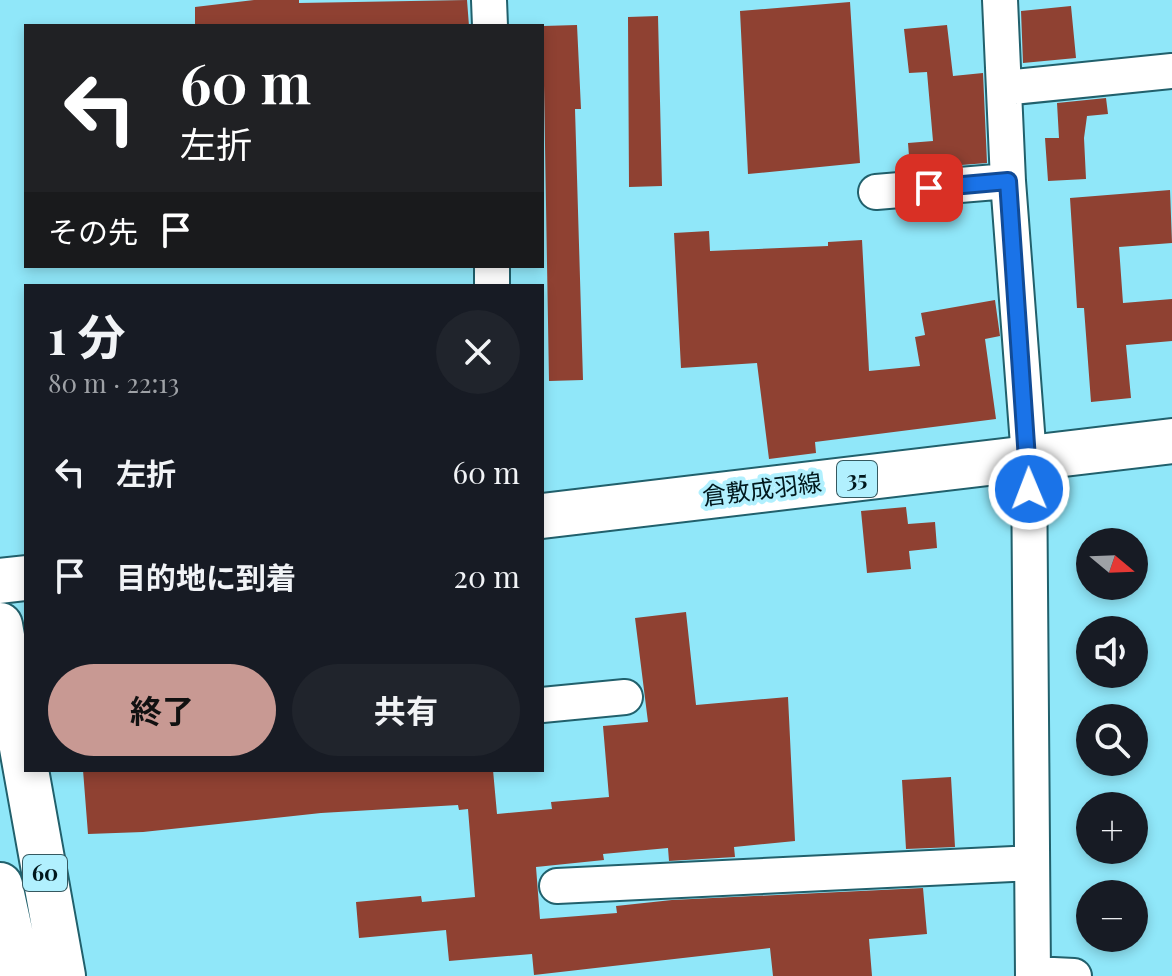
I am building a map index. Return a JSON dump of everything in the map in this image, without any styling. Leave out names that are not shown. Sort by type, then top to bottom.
[{"type":"main road","name":"倉敷成羽線","points":[[544,516],[1172,441]]},
{"type":"main road","points":[[0,581],[24,578]]},
{"type":"main road","name":"60","points":[[0,625],[24,757]]},
{"type":"main road","name":"60","points":[[27,772],[63,976]]},
{"type":"main road","name":"60","points":[[0,885],[20,976]]},
{"type":"street","points":[[489,0],[490,24]]},
{"type":"street","points":[[1000,0],[1008,181],[1029,458],[1033,975],[1074,976]]},
{"type":"street","points":[[1004,88],[1172,71]]},
{"type":"street","points":[[876,192],[1008,181]]},
{"type":"street","points":[[544,705],[625,697]]},
{"type":"street","points":[[557,886],[1032,863]]},
{"type":"building","points":[[254,0],[299,0],[299,3],[467,0],[469,24],[195,24],[195,7]]},
{"type":"building","points":[[850,2],[860,163],[748,174],[740,11]]},
{"type":"building","points":[[1071,6],[1076,58],[1023,63],[1021,11]]},
{"type":"building","points":[[658,16],[662,186],[629,187],[628,17]]},
{"type":"building","points":[[577,25],[581,109],[575,109],[583,380],[549,381],[544,26]]},
{"type":"building","points":[[947,25],[953,76],[983,73],[987,163],[910,169],[908,143],[933,141],[927,72],[909,73],[904,29]]},
{"type":"building","points":[[1106,98],[1108,114],[1087,116],[1084,138],[1086,179],[1048,181],[1045,138],[1059,138],[1057,103]]},
{"type":"building","points":[[1170,190],[1172,243],[1119,247],[1123,303],[1172,299],[1172,341],[1126,345],[1131,398],[1091,402],[1084,308],[1077,308],[1070,198]]},
{"type":"building","points":[[709,231],[710,251],[828,246],[828,242],[862,240],[869,371],[920,366],[915,337],[925,335],[921,313],[995,300],[1000,336],[985,339],[996,419],[815,442],[816,453],[769,459],[757,363],[681,368],[674,233]]},
{"type":"building","points":[[906,507],[908,524],[935,522],[937,548],[909,551],[911,569],[867,573],[861,511]]},
{"type":"building","points":[[686,612],[696,705],[788,697],[795,841],[734,847],[735,857],[669,861],[668,848],[603,854],[604,860],[536,867],[540,919],[617,913],[616,906],[672,900],[923,888],[927,934],[869,939],[872,976],[773,976],[770,948],[534,975],[532,954],[449,961],[446,930],[359,938],[356,902],[421,896],[422,902],[475,897],[468,809],[459,810],[458,805],[321,813],[143,832],[88,834],[83,772],[493,772],[497,814],[552,809],[551,802],[609,797],[603,726],[648,722],[635,618]]},
{"type":"building","points":[[951,777],[955,847],[906,849],[902,780]]},
{"type":"route","points":[[929,188],[1008,181],[1029,489]]}]
